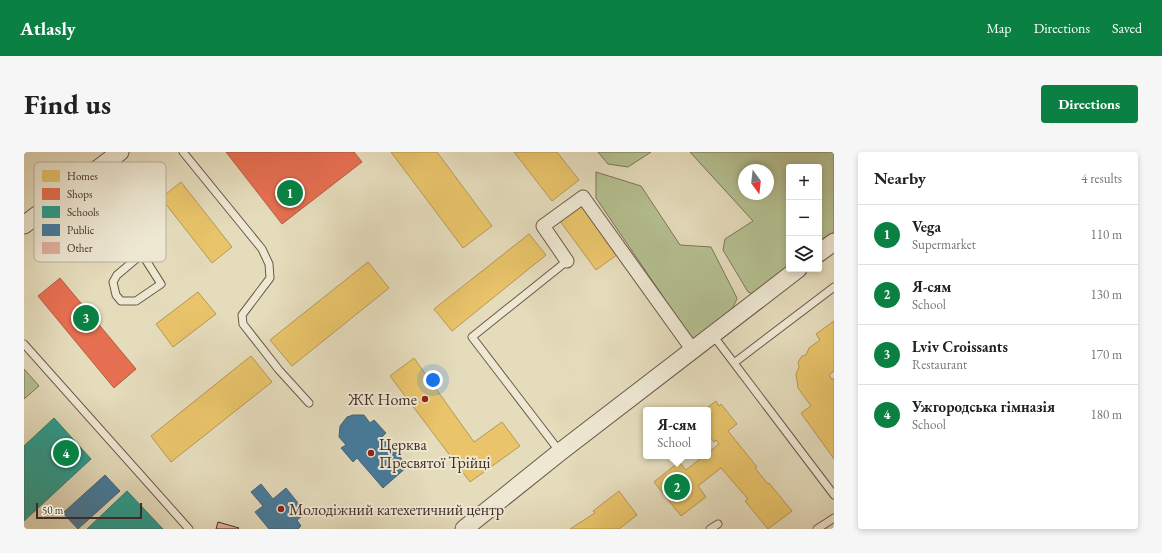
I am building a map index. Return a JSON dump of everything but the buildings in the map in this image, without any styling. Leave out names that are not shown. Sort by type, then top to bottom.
[{"type":"street","points":[[107,162],[120,152]]},
{"type":"street","points":[[567,261],[542,226],[583,197],[692,349]]},
{"type":"street","points":[[24,225],[34,217]]},
{"type":"street","points":[[822,251],[834,242]]},
{"type":"street","points":[[464,529],[692,349],[794,272]]},
{"type":"lane","points":[[183,152],[262,249],[269,264],[270,278],[242,315],[243,324],[279,370],[309,402]]},
{"type":"lane","points":[[560,452],[472,337],[567,261]]},
{"type":"lane","points":[[132,262],[117,275],[113,282],[116,295],[121,301],[136,301],[161,284],[147,262]]},
{"type":"lane","points":[[734,363],[834,287]]},
{"type":"lane","points":[[712,334],[834,495]]},
{"type":"lane","points":[[24,344],[190,529]]},
{"type":"lane","points":[[817,529],[834,518]]},
{"type":"lane","points":[[710,529],[718,524]]},
{"type":"green space","points":[[598,152],[651,152],[628,167],[608,164]]},
{"type":"green space","points":[[690,152],[834,152],[834,232],[822,242],[822,164],[786,164],[786,269],[754,294],[748,292],[723,250],[725,239],[753,221]]},
{"type":"green space","points":[[596,172],[641,186],[680,245],[711,247],[737,298],[730,311],[724,317],[692,339],[596,198]]},
{"type":"green space","points":[[24,369],[39,386],[24,399]]},
{"type":"place","name":"Vega","points":[[290,193]]},
{"type":"place","name":"Lviv Croissants","points":[[86,318]]},
{"type":"place","name":"ЖК Home","points":[[425,399]]},
{"type":"place","name":"Ужгородська гімназія","points":[[66,453]]},
{"type":"place","name":"Церква Пресвятої Трійці","points":[[371,453]]},
{"type":"place","name":"Я-сям","points":[[677,487]]},
{"type":"place","name":"Молодіжний катехетичний центр","points":[[281,509]]}]
